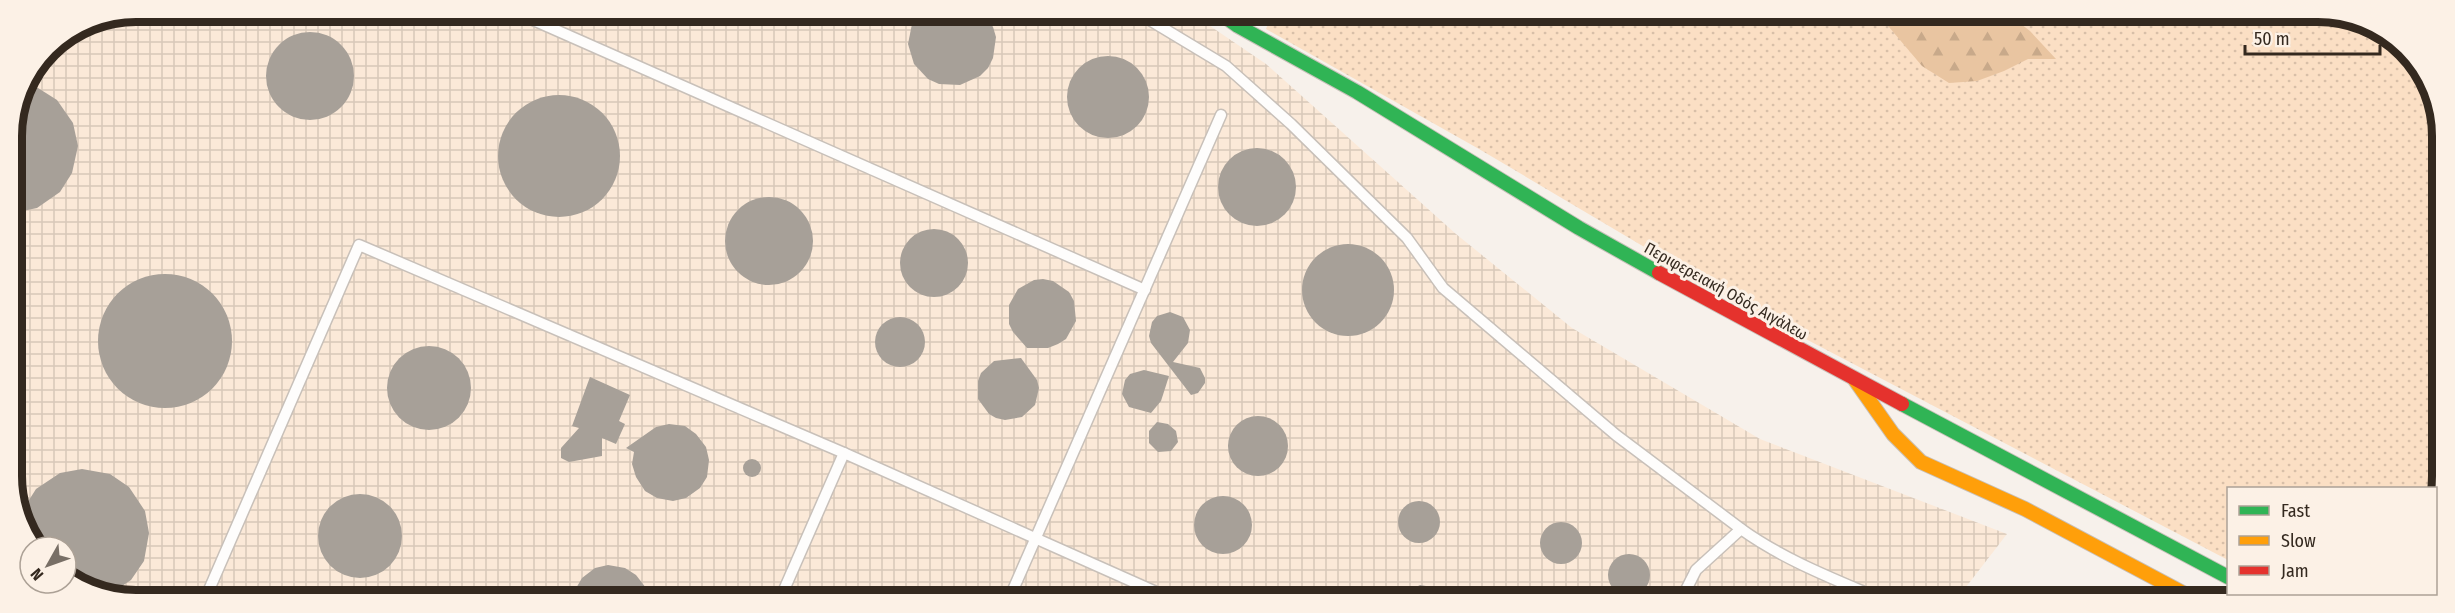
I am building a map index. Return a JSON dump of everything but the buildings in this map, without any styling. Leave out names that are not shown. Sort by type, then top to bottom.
[{"type":"main road","name":"Περιφερειακή Οδός Αιγάλεω","points":[[1232,22],[1367,97],[1579,228],[1731,314],[2227,576]]},
{"type":"main road","points":[[1854,378],[1906,450],[1921,462],[2025,509],[2177,590]]},
{"type":"lane","points":[[538,22],[1145,290]]},
{"type":"lane","points":[[1153,22],[1226,66],[1291,124],[1407,238],[1443,288],[1616,435],[1767,547],[1860,590]]},
{"type":"lane","points":[[1013,590],[1221,115]]},
{"type":"lane","points":[[209,590],[359,245],[844,453],[1151,590]]},
{"type":"lane","points":[[784,590],[844,453]]},
{"type":"lane","points":[[1686,590],[1696,570],[1741,529]]},
{"type":"shaded area","points":[[136,22],[1204,22],[1266,64],[1456,234],[1572,328],[1760,439],[2007,534],[1964,590],[129,590],[93,582],[79,575],[78,535],[39,535],[29,513],[23,484],[23,129],[26,107],[34,86],[46,67],[61,51],[93,31],[121,23]]},
{"type":"shaded area","points":[[1269,22],[2319,22],[2334,23],[2362,31],[2388,46],[2409,67],[2424,93],[2432,121],[2432,487],[2227,487],[2227,559],[1754,312],[1479,149],[1266,29]]},
{"type":"green space","points":[[1884,22],[2018,22],[2056,59],[2028,59],[1977,81],[1949,83],[1922,66]]},
{"type":"traffic: fast","points":[[1232,22],[1357,92],[1579,228],[1659,273]]},
{"type":"traffic: fast","points":[[1902,404],[2227,576]]},
{"type":"traffic: slow","points":[[1855,380],[1893,434],[1921,462],[2025,509],[2177,590]]},
{"type":"traffic: jam","points":[[1659,273],[1902,404]]}]
